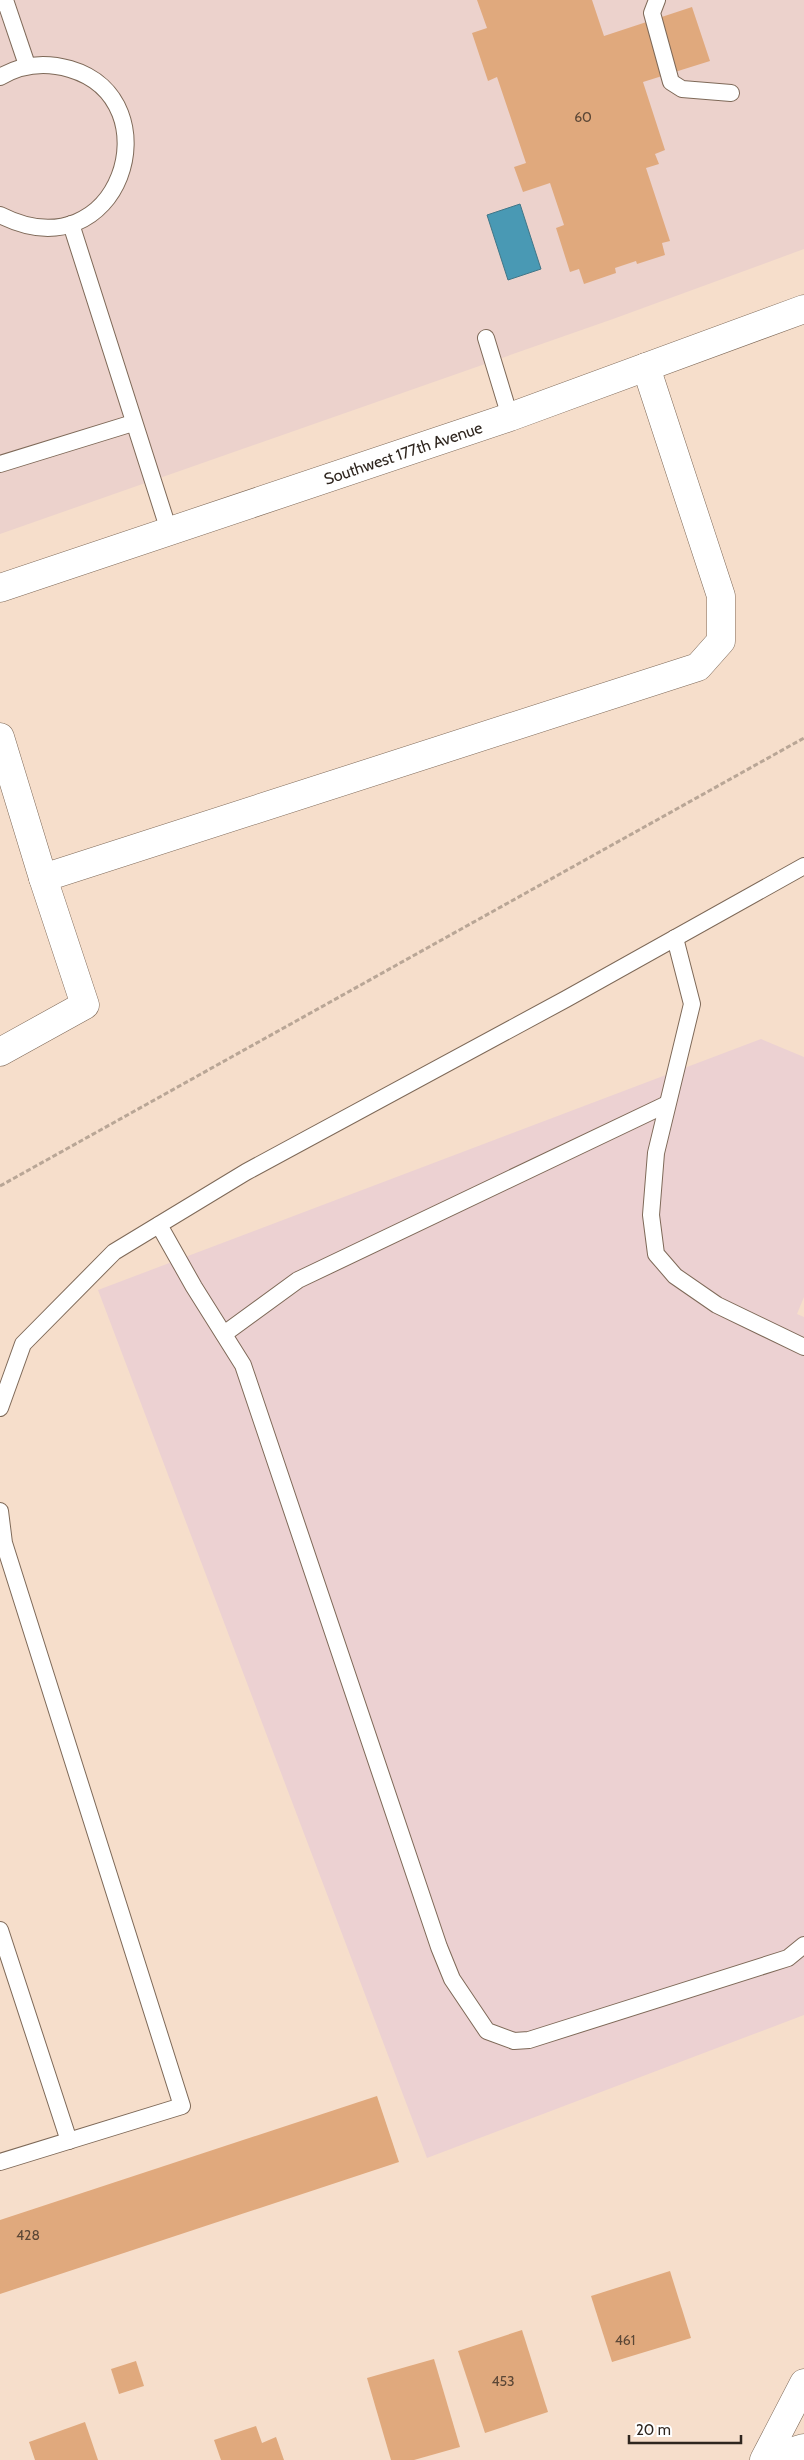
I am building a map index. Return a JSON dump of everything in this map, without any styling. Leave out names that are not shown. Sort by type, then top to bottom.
[{"type":"street","name":"Southwest 177th Avenue","points":[[0,588],[510,417],[804,309]]},
{"type":"street","points":[[43,878],[698,667],[721,640],[721,596],[646,367]]},
{"type":"street","points":[[0,736],[43,878],[85,1005],[0,1052]]},
{"type":"street","points":[[766,2460],[798,2410],[804,2383]]},
{"type":"street","points":[[766,2460],[804,2448]]},
{"type":"lane","points":[[5,0],[27,65]]},
{"type":"lane","points":[[657,0],[652,13],[671,82],[682,89],[731,93]]},
{"type":"lane","points":[[0,76],[27,65],[54,64],[81,72],[103,88],[119,111],[126,138],[125,165],[118,182],[114,190],[95,211],[71,224],[45,229],[19,225],[0,215]]},
{"type":"lane","points":[[71,224],[133,424],[169,531]]},
{"type":"lane","points":[[486,338],[510,417]]},
{"type":"lane","points":[[1,460],[133,424]]},
{"type":"lane","points":[[0,1370],[23,1344],[114,1252],[246,1172],[804,866]]},
{"type":"lane","points":[[675,938],[692,1004],[656,1153],[652,1206],[656,1254],[675,1276],[717,1305],[804,1347]]},
{"type":"lane","points":[[224,1334],[298,1280],[667,1104]]},
{"type":"lane","points":[[159,1225],[194,1287],[243,1364],[439,1946],[452,1979],[487,2031],[514,2041],[529,2040],[788,1958],[804,1945]]},
{"type":"lane","points":[[0,1408],[23,1344]]},
{"type":"lane","points":[[0,1510],[4,1543],[182,2106],[0,2162]]},
{"type":"lane","points":[[0,1930],[69,2141]]},
{"type":"path","points":[[0,1186],[804,738]]},
{"type":"shaded area","points":[[0,0],[804,0],[804,249],[613,319],[0,534]]},
{"type":"shaded area","points":[[761,1039],[804,1057],[804,1297],[797,1314],[804,1317],[804,2015],[427,2158],[98,1290]]},
{"type":"water","points":[[520,204],[541,269],[508,280],[487,215]]},
{"type":"building","points":[[477,0],[592,0],[604,36],[692,7],[710,61],[643,82],[665,150],[655,154],[659,164],[646,168],[670,241],[662,243],[665,255],[637,264],[636,261],[615,268],[616,273],[584,284],[579,269],[570,272],[556,228],[564,225],[550,183],[523,192],[514,167],[526,163],[497,77],[488,81],[472,33],[487,28]]},
{"type":"building","points":[[377,2096],[399,2162],[0,2294],[0,2220]]},
{"type":"building","points":[[670,2271],[691,2338],[612,2362],[591,2296]]},
{"type":"building","points":[[522,2330],[548,2412],[485,2433],[458,2351]]},
{"type":"building","points":[[434,2359],[460,2447],[414,2460],[391,2460],[367,2378]]},
{"type":"building","points":[[136,2361],[144,2386],[119,2394],[111,2369]]},
{"type":"building","points":[[85,2422],[98,2460],[35,2460],[29,2442]]},
{"type":"building","points":[[256,2426],[262,2443],[276,2437],[284,2460],[221,2460],[214,2440]]}]
